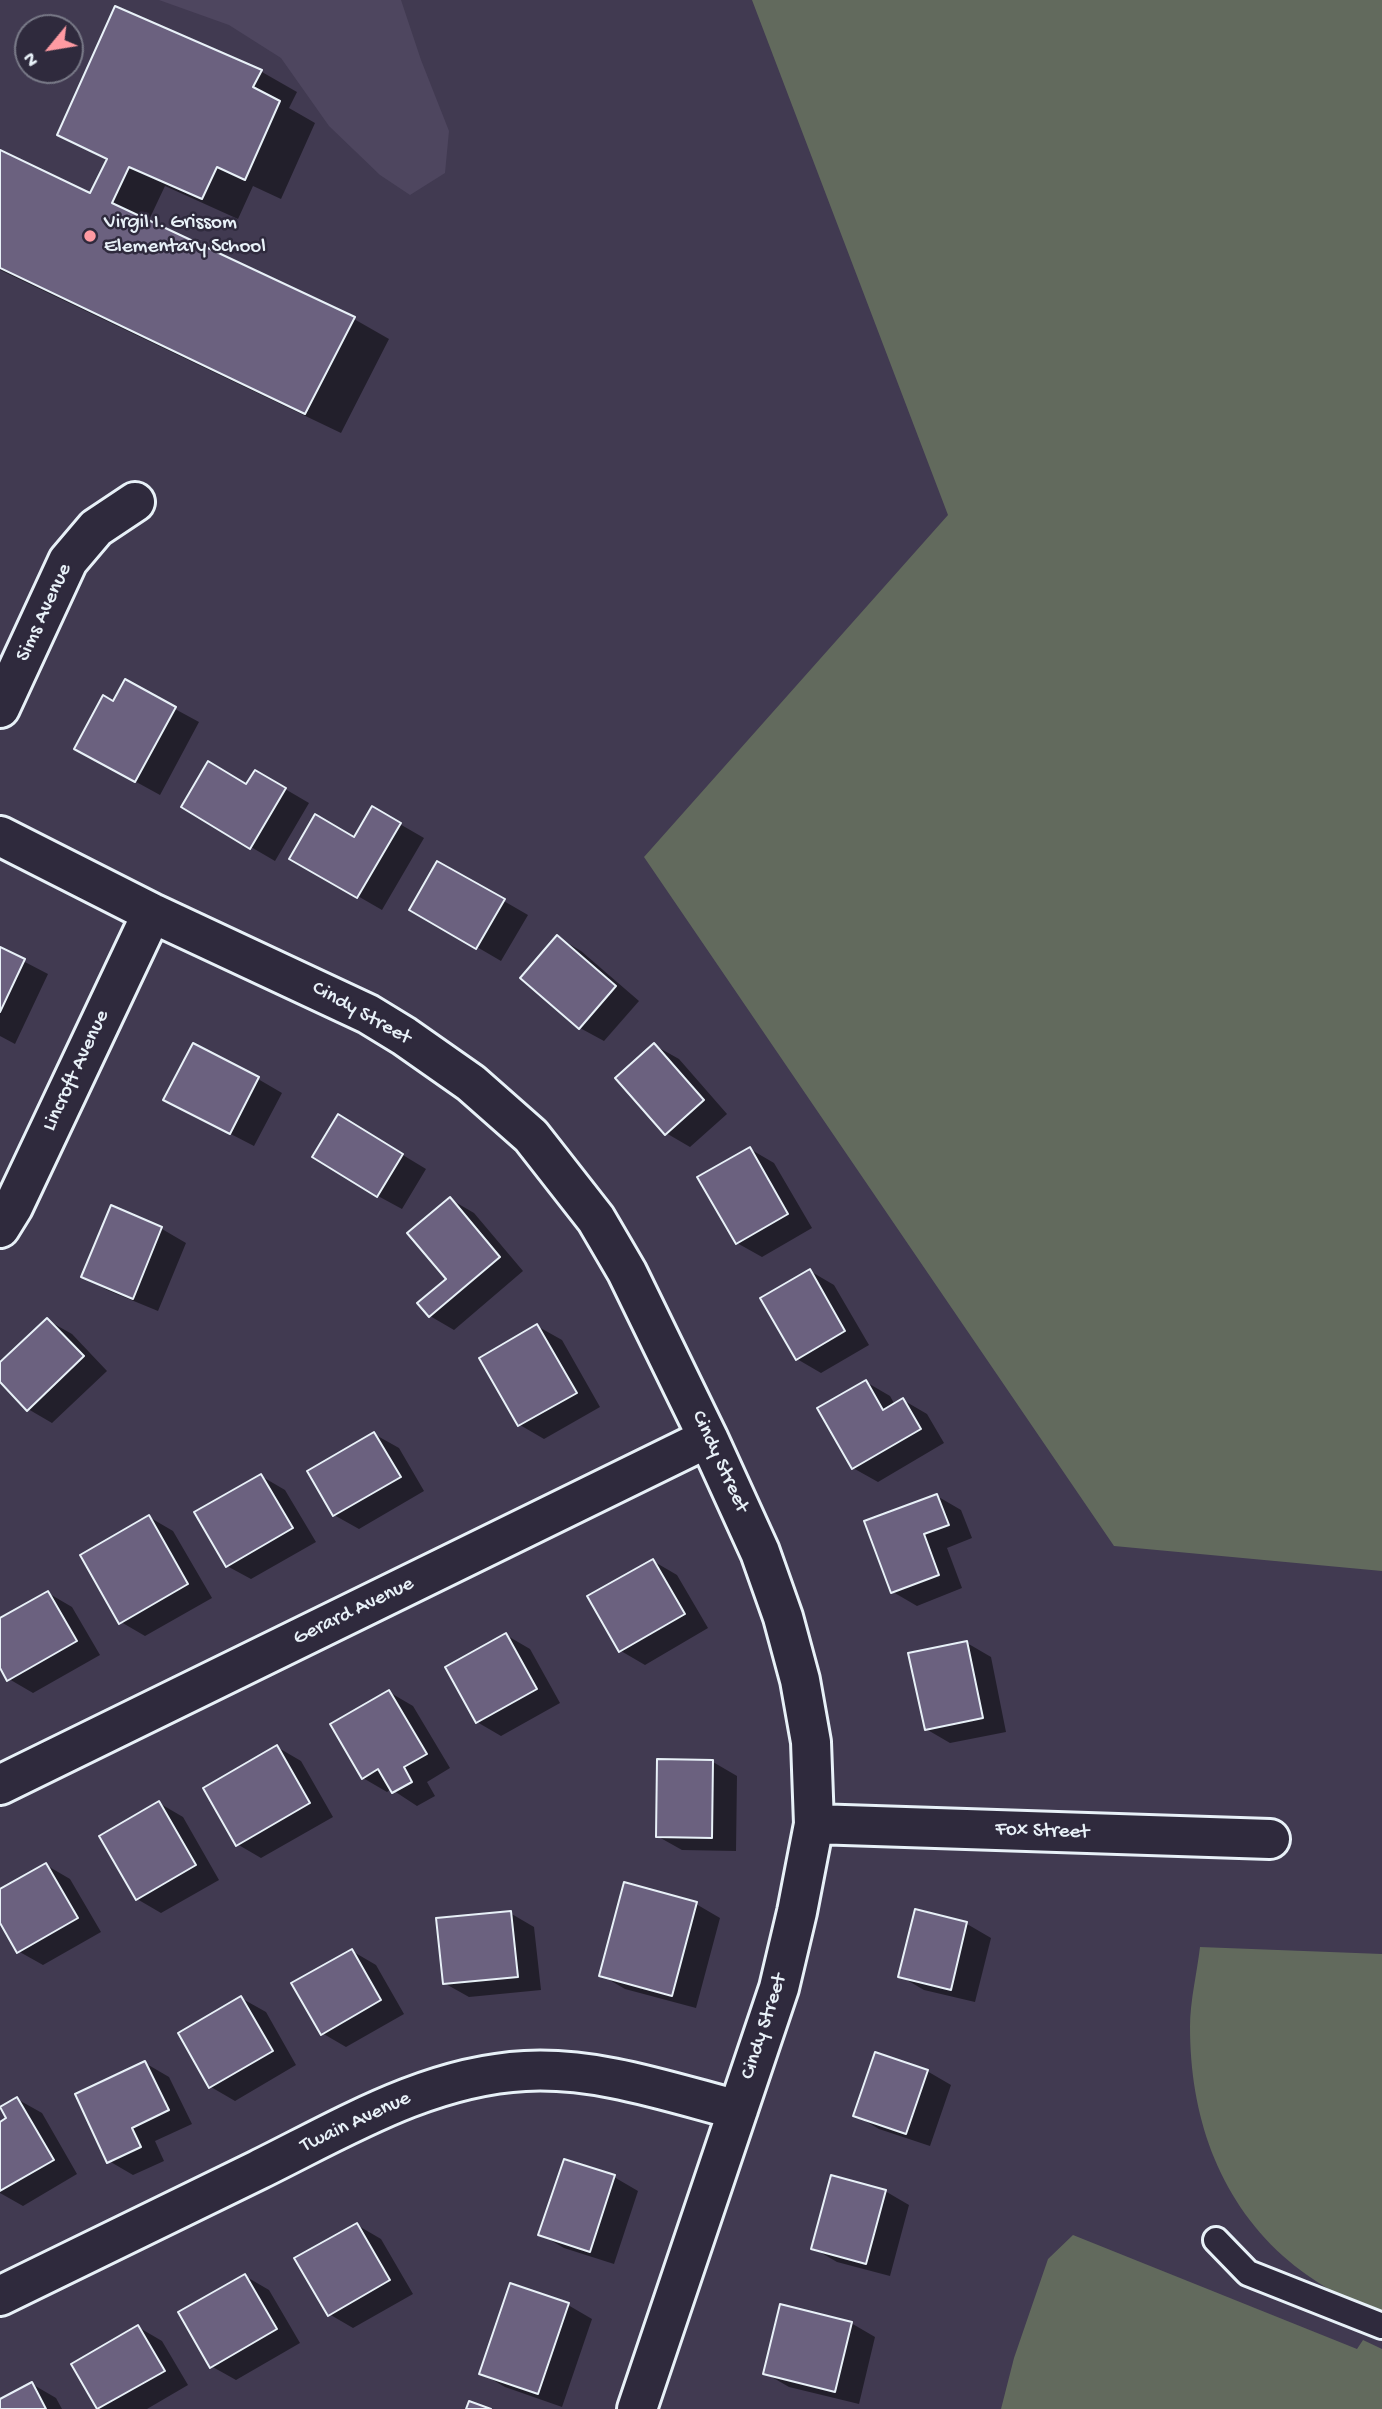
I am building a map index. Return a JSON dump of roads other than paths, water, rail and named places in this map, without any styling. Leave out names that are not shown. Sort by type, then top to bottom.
[{"type":"street","name":"Sims Avenue","points":[[0,708],[68,561],[96,528],[135,502]]},
{"type":"street","name":"Cindy Street","points":[[0,836],[152,913],[368,1014],[471,1083],[531,1136],[602,1229],[627,1272],[760,1552],[783,1617],[800,1680],[811,1742],[814,1824],[779,1988],[637,2409]]},
{"type":"street","name":"Lincroft Avenue","points":[[0,1228],[13,1207],[152,913]]},
{"type":"street","name":"Gerard Avenue","points":[[0,1785],[708,1438]]},
{"type":"street","name":"Fox Street","points":[[814,1824],[1270,1839]]},
{"type":"street","name":"Twain Avenue","points":[[0,2296],[365,2117],[428,2089],[484,2075],[526,2071],[572,2072],[628,2081],[738,2110]]},
{"type":"lane","points":[[1216,2240],[1248,2273],[1382,2326]]},
{"type":"place","name":"Virgil I. Grissom Elementary School","points":[[90,236]]}]
